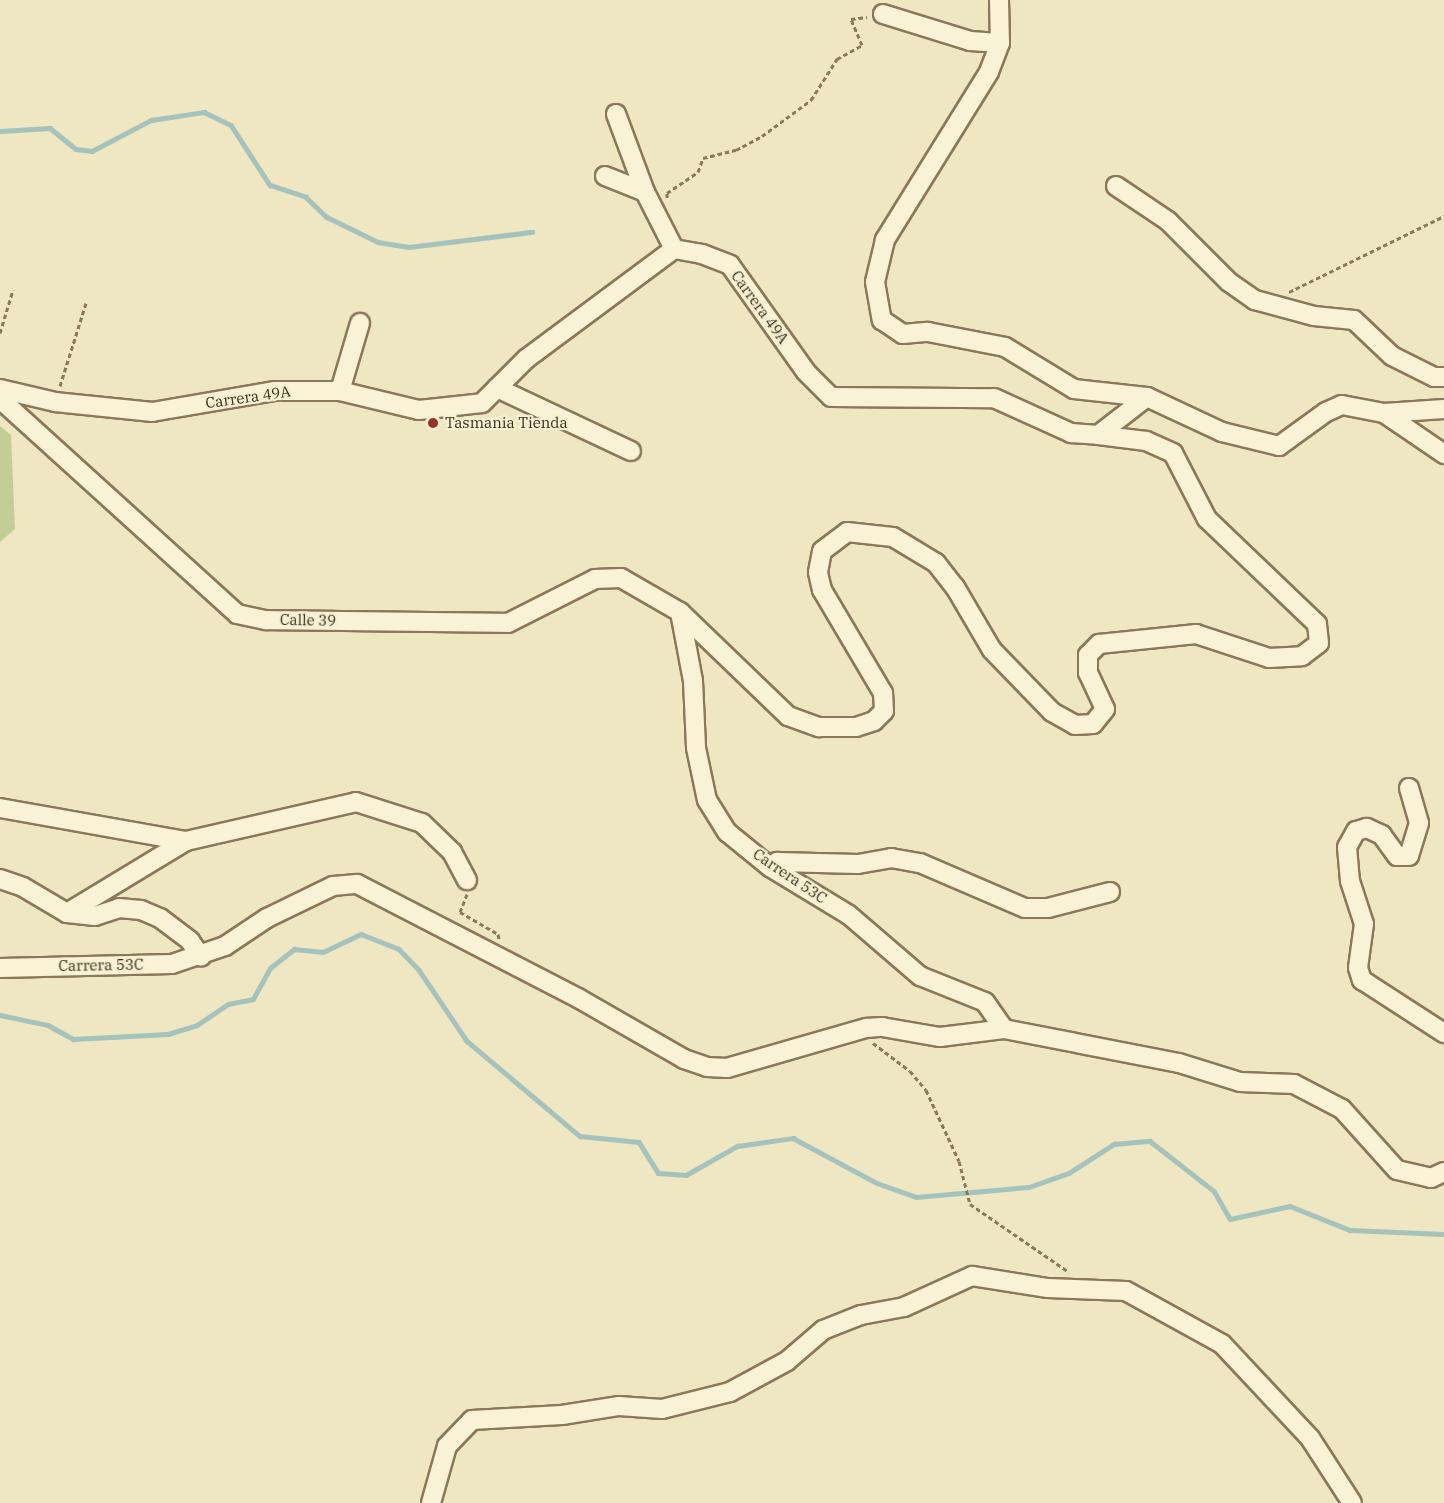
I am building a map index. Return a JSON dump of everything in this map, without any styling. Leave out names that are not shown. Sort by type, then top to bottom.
[{"type":"street","points":[[999,0],[1000,43],[989,72],[885,240],[875,282],[882,320],[903,334],[928,332],[1005,347],[1074,389],[1147,397],[1222,432],[1279,446],[1326,412],[1342,405],[1384,413],[1444,409]]},
{"type":"street","points":[[883,14],[970,41],[1000,43]]},
{"type":"street","points":[[616,114],[645,192],[674,249]]},
{"type":"street","points":[[605,176],[645,192]]},
{"type":"street","points":[[1116,186],[1168,221],[1229,282],[1255,300],[1314,316],[1354,320],[1392,356],[1434,377],[1444,377]]},
{"type":"street","name":"Carrera 49A","points":[[0,389],[55,402],[152,412],[275,391],[340,391],[419,410],[482,403],[526,359],[674,249],[702,254],[730,265],[806,372],[831,397],[994,398],[1071,433],[1146,441],[1173,453],[1207,519],[1317,624],[1319,644],[1302,656],[1269,658],[1196,634],[1099,644],[1088,656],[1088,673],[1105,709],[1094,724],[1075,725],[1052,712],[992,650],[955,586],[936,563],[893,537],[847,532],[822,551],[818,572],[822,590],[884,693],[884,711],[874,721],[856,727],[819,727],[788,716],[680,612]]},
{"type":"street","points":[[340,391],[360,323]]},
{"type":"street","points":[[497,388],[631,451]]},
{"type":"street","points":[[1098,435],[1147,397]]},
{"type":"street","name":"Calle 39","points":[[0,399],[237,614],[266,620],[508,623],[595,579],[621,578],[680,612]]},
{"type":"street","points":[[1384,413],[1444,454]]},
{"type":"street","name":"Carrera 53C","points":[[680,612],[693,681],[696,748],[707,800],[727,832],[770,867],[849,915],[920,976],[985,1002],[1004,1029]]},
{"type":"street","points":[[1409,788],[1419,823],[1409,856],[1397,856],[1382,835],[1366,828],[1356,831],[1347,847],[1350,881],[1364,924],[1358,968],[1362,980],[1444,1033]]},
{"type":"street","points":[[67,913],[186,841],[356,802],[422,823],[452,852],[467,880]]},
{"type":"street","points":[[0,808],[186,841]]},
{"type":"street","points":[[770,867],[777,862],[858,864],[891,858],[920,863],[1025,908],[1048,908],[1110,892]]},
{"type":"street","points":[[0,879],[23,887],[67,913],[95,916],[118,908],[141,910],[160,918],[190,941],[201,957]]},
{"type":"street","name":"Carrera 53C","points":[[0,968],[172,964],[201,957],[225,946],[267,918],[333,886],[357,884],[506,959],[684,1059],[707,1067],[727,1068],[866,1028]]},
{"type":"street","points":[[866,1028],[940,1036],[1004,1029],[1179,1064],[1240,1082],[1294,1084],[1342,1109],[1397,1170],[1431,1178],[1444,1173]]},
{"type":"street","points":[[430,1503],[447,1446],[472,1420],[562,1415],[619,1406],[662,1409],[730,1392],[787,1361],[824,1330],[861,1316],[904,1307],[972,1276],[1048,1288],[1092,1287],[1126,1291],[1222,1344],[1311,1438],[1352,1503]]},
{"type":"path","points":[[664,229],[667,194],[698,172],[704,158],[736,150],[762,136],[811,100],[837,59],[862,45],[850,19],[883,14]]},
{"type":"path","points":[[1282,294],[1444,216]]},
{"type":"path","points":[[0,333],[13,290]]},
{"type":"path","points":[[55,402],[86,303]]},
{"type":"path","points":[[467,880],[460,912],[498,934],[506,959]]},
{"type":"path","points":[[866,1028],[872,1042],[910,1071],[926,1089],[959,1161],[969,1204],[1092,1287]]},
{"type":"green space","points":[[0,426],[11,435],[15,529],[0,542]]},
{"type":"waterway","points":[[0,131],[50,128],[76,149],[92,151],[151,120],[204,112],[231,125],[270,185],[306,197],[327,217],[378,242],[409,247],[532,232]]},
{"type":"waterway","points":[[0,1015],[48,1025],[73,1039],[168,1034],[197,1025],[228,1004],[253,999],[270,968],[294,949],[323,952],[361,934],[399,949],[419,970],[467,1041],[580,1136],[639,1142],[658,1173],[686,1175],[737,1146],[793,1138],[877,1183],[916,1197],[1029,1187],[1069,1173],[1114,1144],[1150,1141],[1214,1191],[1230,1219],[1290,1206],[1350,1230],[1444,1234]]},
{"type":"place","name":"Tasmania Tienda","points":[[433,423]]}]
